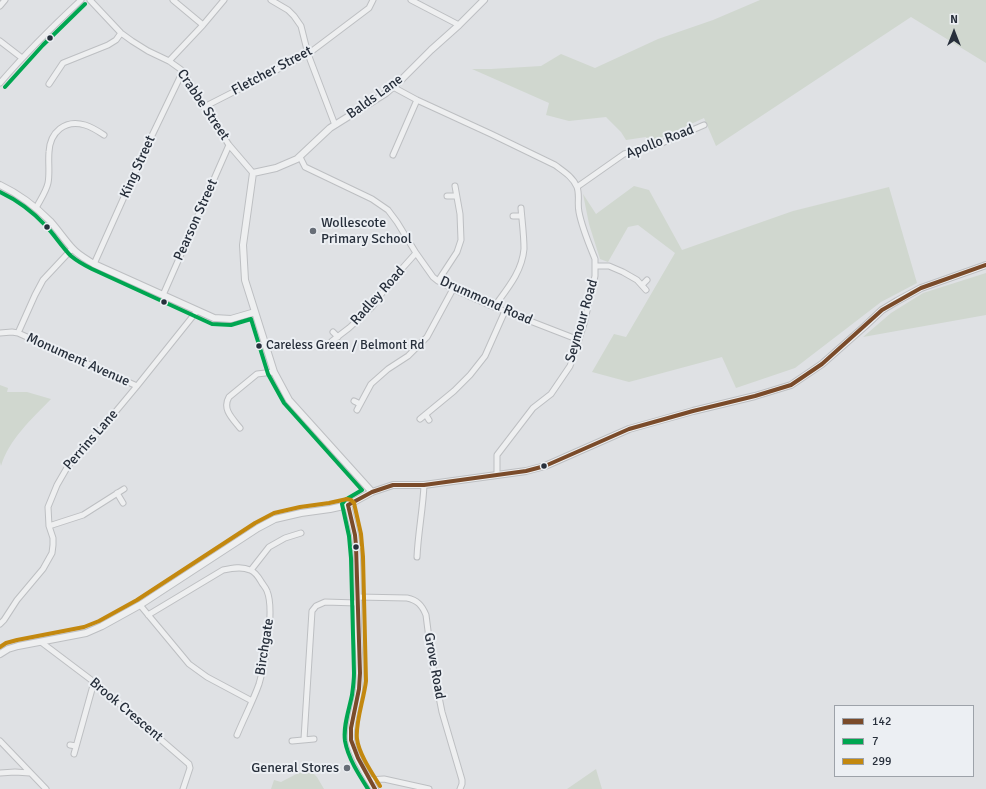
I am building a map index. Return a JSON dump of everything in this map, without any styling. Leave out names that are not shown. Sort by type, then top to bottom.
[{"type":"street","points":[[0,6],[5,0]]},
{"type":"street","points":[[0,83],[52,26],[80,0]]},
{"type":"street","name":"Crabbe Street","points":[[90,0],[121,33],[143,48],[169,61],[183,71],[229,145],[253,173]]},
{"type":"street","points":[[173,0],[202,25]]},
{"type":"street","points":[[169,61],[224,0]]},
{"type":"street","points":[[271,0],[288,10],[301,26],[308,54],[335,125]]},
{"type":"street","name":"Fletcher Street","points":[[204,107],[308,54],[369,8],[373,0]]},
{"type":"street","points":[[411,0],[459,25]]},
{"type":"street","name":"Balds Lane","points":[[253,173],[276,168],[300,157],[330,128],[380,97],[393,87],[484,0]]},
{"type":"street","points":[[49,84],[63,63],[108,45],[116,40],[121,33]]},
{"type":"street","points":[[0,41],[22,58]]},
{"type":"street","name":"King Street","points":[[94,264],[146,148],[183,71]]},
{"type":"street","points":[[393,87],[416,100],[555,165],[563,170],[577,187]]},
{"type":"street","points":[[393,154],[416,100]]},
{"type":"street","points":[[36,208],[48,183],[50,143],[55,133],[60,128],[74,124],[84,125],[104,135]]},
{"type":"street","name":"Apollo Road","points":[[577,187],[624,154],[655,146],[704,125]]},
{"type":"street","name":"Pearson Street","points":[[163,296],[229,145]]},
{"type":"street","name":"Drummond Road","points":[[300,157],[306,167],[372,199],[388,210],[416,253],[433,277],[438,281],[494,307],[579,340]]},
{"type":"street","points":[[253,173],[243,245],[245,280],[274,372],[289,400],[372,492]]},
{"type":"street","points":[[0,185],[36,208],[72,248],[82,257],[94,264],[214,318],[231,319],[255,312]]},
{"type":"street","points":[[438,281],[460,246],[460,214],[455,186]]},
{"type":"street","name":"Seymour Road","points":[[497,475],[497,454],[533,408],[551,394],[570,366],[584,324],[596,276],[596,266],[579,211],[579,195],[577,187]]},
{"type":"street","points":[[447,196],[456,196]]},
{"type":"street","points":[[494,307],[513,280],[520,266],[524,249],[521,208]]},
{"type":"street","points":[[513,216],[521,216]]},
{"type":"street","name":"Monument Avenue","points":[[18,333],[43,280],[72,248]]},
{"type":"street","name":"Radley Road","points":[[332,341],[372,307],[390,282],[416,253]]},
{"type":"street","points":[[0,654],[8,649],[86,633],[102,626],[140,605],[258,528],[275,519],[301,513],[330,510],[348,505],[372,492],[393,485],[424,485],[526,471],[545,466],[629,429],[791,385],[822,364],[882,310],[921,288],[986,265]]},
{"type":"street","points":[[596,266],[609,266],[637,280],[646,290]]},
{"type":"street","points":[[642,285],[647,280]]},
{"type":"street","points":[[357,410],[371,384],[408,356],[427,337],[453,289]]},
{"type":"street","name":"Perrins Lane","points":[[0,624],[42,569],[52,552],[53,545],[49,526],[48,507],[64,472],[138,386],[197,311]]},
{"type":"street","points":[[420,419],[454,391],[470,375],[485,356],[505,311]]},
{"type":"street","name":"Monument Avenue","points":[[0,332],[18,333],[138,386]]},
{"type":"street","name":"Radley Road","points":[[333,332],[338,337]]},
{"type":"street","points":[[240,428],[226,410],[227,400],[257,374],[274,372]]},
{"type":"street","points":[[354,401],[360,404]]},
{"type":"street","points":[[426,415],[429,420]]},
{"type":"street","points":[[417,557],[420,551],[418,536],[424,485]]},
{"type":"street","points":[[49,526],[83,515],[124,489]]},
{"type":"street","points":[[117,494],[123,503]]},
{"type":"street","points":[[348,505],[355,534],[357,559],[359,663],[359,689],[351,739],[354,749],[375,789]]},
{"type":"street","points":[[148,615],[223,570],[233,568],[251,570],[269,547],[285,538],[301,533]]},
{"type":"street","name":"Birchgate","points":[[237,735],[259,682],[267,646],[270,616],[267,591],[259,577],[251,570]]},
{"type":"street","name":"Grove Road","points":[[304,740],[312,611],[316,606],[325,602],[412,599],[424,609],[426,615],[432,662],[442,712],[462,780],[460,789]]},
{"type":"street","points":[[140,605],[189,664],[207,677],[252,701]]},
{"type":"street","name":"Brook Crescent","points":[[41,642],[94,682],[189,764],[190,768],[183,789]]},
{"type":"street","points":[[74,754],[94,682]]},
{"type":"street","points":[[292,741],[314,739]]},
{"type":"street","points":[[0,741],[46,789]]},
{"type":"street","points":[[70,745],[76,746]]},
{"type":"street","points":[[0,773],[30,773]]},
{"type":"street","points":[[369,780],[384,779],[429,789]]},
{"type":"shaded area","points":[[760,0],[986,0],[986,63],[911,17],[716,146],[704,118],[650,143],[646,137],[626,140],[621,132],[606,117],[569,121],[546,115],[549,103],[472,69],[541,66],[561,54],[595,68],[658,39],[713,20]]},
{"type":"shaded area","points":[[634,186],[649,190],[682,250],[793,211],[889,187],[917,283],[881,302],[795,368],[736,388],[722,357],[629,382],[592,372],[614,334],[626,337],[675,253],[638,225],[628,227],[608,262],[600,259],[589,224],[583,194],[596,214]]},
{"type":"shaded area","points":[[986,273],[986,315],[863,337],[891,313],[923,293]]},
{"type":"shaded area","points":[[0,385],[8,388],[7,392],[27,392],[51,399],[15,438],[1,466],[0,462]]},
{"type":"shaded area","points":[[308,768],[317,777],[324,789],[271,789],[274,780],[281,782]]},
{"type":"shaded area","points":[[596,769],[602,789],[567,789]]},
{"type":"transit line","name":"7","points":[[5,87],[43,45],[85,4]]},
{"type":"transit line","name":"7","points":[[0,192],[30,211],[40,220],[71,256],[92,269],[212,324],[231,325],[251,319],[268,374],[284,403],[362,490],[345,500],[342,504],[349,536],[351,558],[354,673],[352,695],[346,724],[345,741],[351,760],[368,789]]},
{"type":"transit line","name":"142","points":[[375,789],[358,758],[351,740],[351,728],[359,689],[360,673],[356,546],[348,505],[372,492],[393,485],[424,485],[526,471],[545,466],[629,429],[791,385],[822,364],[882,310],[921,288],[986,265]]},
{"type":"transit line","name":"299","points":[[0,647],[6,643],[17,640],[84,627],[99,621],[137,600],[255,523],[274,513],[347,499],[351,500],[354,503],[361,534],[363,557],[366,681],[358,718],[357,739],[363,757],[380,786]]},
{"type":"place","name":"Wollescote Primary School","points":[[313,231]]},
{"type":"place","name":"Careless Green / Belmont Rd","points":[[259,346]]},
{"type":"place","name":"General Stores","points":[[347,768]]}]
